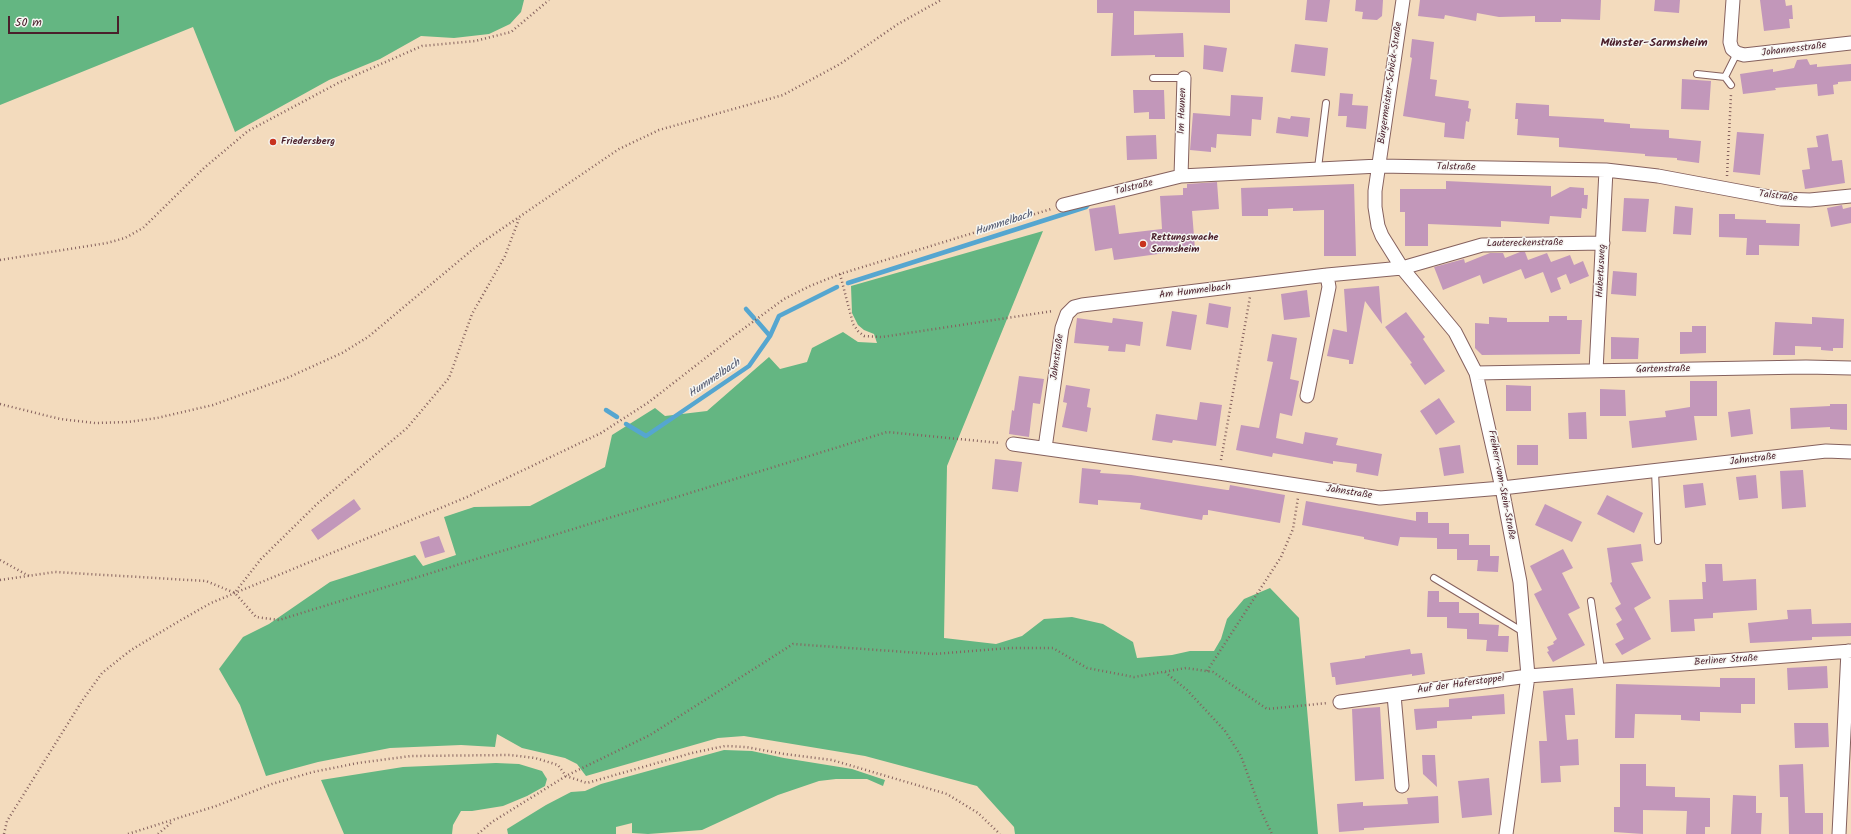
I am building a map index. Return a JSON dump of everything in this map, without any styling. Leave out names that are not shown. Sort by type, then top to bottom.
[{"type":"street","name":"Bürgermeister-Schöck-Straße","points":[[1379,166],[1403,0]]},
{"type":"street","points":[[1733,0],[1730,42],[1732,48],[1737,53]]},
{"type":"street","name":"Johannesstraße","points":[[1737,53],[1744,55],[1851,43]]},
{"type":"street","name":"Im Haunen","points":[[1180,176],[1184,78]]},
{"type":"street","name":"Talstraße","points":[[1063,206],[1180,176],[1379,166],[1606,170],[1658,176],[1781,199],[1796,200],[1851,196]]},
{"type":"street","name":"Freiherr-vom-Stein-Straße","points":[[1379,166],[1374,199],[1376,216],[1382,236],[1402,268],[1456,332],[1476,373],[1502,488],[1520,582],[1526,634],[1528,676],[1506,834]]},
{"type":"street","name":"Hubertusweg","points":[[1596,371],[1606,170]]},
{"type":"street","name":"Lautereckenstraße","points":[[1402,268],[1482,245],[1603,243]]},
{"type":"street","name":"Am Hummelbach","points":[[1067,314],[1074,307],[1082,305],[1327,275],[1402,268]]},
{"type":"street","points":[[1307,396],[1329,287],[1327,275]]},
{"type":"street","name":"Jahnstraße","points":[[1045,448],[1062,328],[1067,314]]},
{"type":"street","name":"Gartenstraße","points":[[1476,373],[1806,367],[1851,368]]},
{"type":"street","name":"Jahnstraße","points":[[1012,444],[1219,473],[1380,498],[1502,488],[1826,451],[1851,452]]},
{"type":"street","points":[[1839,834],[1849,651]]},
{"type":"street","name":"Berliner Straße","points":[[1528,676],[1849,651]]},
{"type":"street","name":"Auf der Haferstoppel","points":[[1340,702],[1528,676]]},
{"type":"street","points":[[1394,695],[1402,786]]},
{"type":"lane","points":[[1725,77],[1737,53]]},
{"type":"lane","points":[[1697,74],[1725,77],[1731,85]]},
{"type":"lane","name":"Im Haunen","points":[[1152,78],[1184,78]]},
{"type":"lane","points":[[1318,168],[1326,103]]},
{"type":"lane","points":[[1654,471],[1658,541]]},
{"type":"lane","points":[[1434,578],[1526,634]]},
{"type":"lane","points":[[1590,601],[1601,670]]},
{"type":"path","points":[[0,260],[107,243],[126,238],[142,228],[204,168],[248,131],[340,82],[422,46],[475,42],[511,32],[549,0]]},
{"type":"path","points":[[0,404],[60,419],[95,423],[128,422],[157,418],[213,405],[287,378],[342,353],[368,337],[478,245],[619,150],[659,130],[782,95],[840,64],[898,24],[941,0]]},
{"type":"path","points":[[1726,189],[1731,85]]},
{"type":"path","points":[[4,834],[7,821],[82,701],[102,673],[131,650],[156,634],[211,603],[466,497],[601,433],[649,402],[784,299],[810,286],[840,274],[1063,206]]},
{"type":"path","points":[[235,593],[261,559],[317,504],[407,428],[449,378],[472,314],[505,256],[519,218]]},
{"type":"path","points":[[840,274],[854,324],[858,331],[864,336],[882,337],[1050,310],[1067,314]]},
{"type":"path","points":[[1219,473],[1252,285]]},
{"type":"path","points":[[0,580],[55,572],[206,581],[235,593],[256,617],[279,620],[888,432],[1012,444]]},
{"type":"path","points":[[1207,671],[1281,556],[1293,528],[1300,485]]},
{"type":"path","points":[[0,560],[30,576]]},
{"type":"path","points":[[478,834],[492,822],[566,776],[650,735],[794,644],[934,654],[1010,648],[1053,648],[1087,668],[1134,677],[1186,668],[1213,672],[1267,709],[1340,702]]},
{"type":"path","points":[[1165,672],[1187,690],[1225,731],[1241,756],[1261,811],[1272,834]]},
{"type":"path","points":[[128,834],[216,806],[272,784],[313,772],[358,763],[411,756],[510,755],[535,758],[558,765],[566,776],[587,783],[692,753],[724,746],[746,747],[832,760],[947,794],[978,813],[1000,834]]},
{"type":"path","points":[[158,834],[173,820]]},
{"type":"green space","points":[[0,0],[524,0],[521,12],[510,24],[489,34],[454,38],[421,36],[380,59],[329,80],[235,132],[193,27],[0,105]]},
{"type":"green space","points":[[1043,231],[947,466],[944,638],[996,644],[1022,636],[1044,619],[1072,617],[1103,624],[1133,642],[1137,658],[1172,655],[1190,651],[1214,651],[1221,639],[1227,619],[1244,599],[1270,588],[1299,618],[1318,834],[1015,834],[1014,827],[977,786],[865,756],[744,736],[718,738],[586,776],[577,764],[565,758],[522,748],[497,734],[495,747],[461,745],[390,748],[318,762],[266,776],[240,705],[219,669],[243,637],[269,624],[330,582],[415,555],[423,566],[456,555],[444,517],[474,507],[530,506],[605,467],[612,435],[655,408],[665,416],[707,411],[769,357],[780,369],[807,362],[812,348],[843,332],[858,342],[877,343],[874,334],[864,330],[858,325],[852,313],[851,286]]},
{"type":"green space","points":[[724,750],[752,751],[784,758],[852,769],[885,780],[883,786],[867,779],[836,779],[819,781],[778,795],[702,830],[648,834],[632,833],[632,823],[616,827],[616,834],[508,834],[507,829],[546,805],[571,792],[585,791],[601,784]]},
{"type":"green space","points":[[496,763],[519,764],[542,771],[547,779],[545,786],[527,796],[503,806],[472,811],[461,811],[453,825],[452,834],[344,834],[321,780],[403,767]]},
{"type":"building","points":[[1097,0],[1230,0],[1230,13],[1134,11],[1134,35],[1183,33],[1184,57],[1155,57],[1155,55],[1111,56],[1113,13],[1097,13]]},
{"type":"building","points":[[1307,0],[1330,0],[1327,22],[1305,20]]},
{"type":"building","points":[[1356,0],[1383,0],[1382,16],[1377,20],[1362,19],[1363,12],[1355,11]]},
{"type":"building","points":[[1420,0],[1601,0],[1600,20],[1561,19],[1561,22],[1535,22],[1535,16],[1499,17],[1477,13],[1476,21],[1445,15],[1444,19],[1418,16]]},
{"type":"building","points":[[1655,0],[1680,0],[1679,13],[1654,11]]},
{"type":"building","points":[[1760,0],[1785,0],[1786,6],[1792,5],[1793,19],[1789,19],[1790,28],[1764,31]]},
{"type":"building","points":[[1412,39],[1434,42],[1430,79],[1437,80],[1435,96],[1469,101],[1468,108],[1471,109],[1469,122],[1466,121],[1464,139],[1444,137],[1445,123],[1403,116],[1412,58],[1410,57]]},
{"type":"building","points":[[1295,44],[1328,48],[1325,76],[1291,72]]},
{"type":"building","points":[[1204,45],[1227,48],[1223,72],[1203,69]]},
{"type":"building","points":[[1807,59],[1810,65],[1817,64],[1817,67],[1851,64],[1851,81],[1838,82],[1838,84],[1833,85],[1834,94],[1818,96],[1817,84],[1775,88],[1776,90],[1743,94],[1740,74],[1773,69],[1773,72],[1794,68],[1797,60]]},
{"type":"building","points":[[1682,79],[1711,81],[1709,110],[1681,109]]},
{"type":"building","points":[[1133,90],[1164,90],[1165,119],[1149,119],[1149,112],[1134,113]]},
{"type":"building","points":[[1340,93],[1353,94],[1352,105],[1368,106],[1366,129],[1346,127],[1347,116],[1338,116]]},
{"type":"building","points":[[1231,95],[1263,97],[1261,120],[1252,119],[1251,136],[1217,134],[1216,148],[1211,147],[1211,152],[1190,150],[1193,113],[1230,116]]},
{"type":"building","points":[[1516,103],[1549,105],[1549,116],[1604,119],[1604,122],[1630,124],[1630,128],[1669,130],[1669,138],[1701,141],[1699,163],[1677,160],[1677,158],[1645,156],[1645,154],[1559,147],[1559,138],[1517,135],[1518,119],[1515,119]]},
{"type":"building","points":[[1291,116],[1310,118],[1308,137],[1276,133],[1278,117],[1290,119]]},
{"type":"building","points":[[1737,132],[1764,134],[1760,175],[1733,172]]},
{"type":"building","points":[[1828,134],[1832,161],[1842,160],[1845,183],[1805,189],[1802,170],[1810,169],[1807,148],[1818,147],[1816,136]]},
{"type":"building","points":[[1156,135],[1157,159],[1127,160],[1126,136]]},
{"type":"building","points":[[1446,181],[1551,186],[1551,197],[1570,187],[1584,188],[1584,195],[1588,195],[1587,209],[1582,208],[1581,218],[1550,216],[1549,224],[1501,221],[1501,227],[1428,224],[1428,246],[1405,246],[1405,212],[1400,212],[1400,189],[1446,189]]},
{"type":"building","points":[[1217,182],[1219,209],[1192,211],[1195,249],[1114,260],[1112,248],[1095,251],[1089,209],[1115,205],[1119,234],[1162,229],[1160,196],[1183,195],[1183,188],[1187,188],[1187,184]]},
{"type":"building","points":[[1354,184],[1356,256],[1324,256],[1324,210],[1293,211],[1293,208],[1268,209],[1268,216],[1242,216],[1241,188]]},
{"type":"building","points":[[1624,198],[1649,199],[1646,232],[1622,231]]},
{"type":"building","points":[[1842,205],[1843,209],[1851,207],[1851,223],[1831,227],[1827,208]]},
{"type":"building","points":[[1675,206],[1693,208],[1691,235],[1673,234]]},
{"type":"building","points":[[1719,214],[1735,214],[1735,219],[1766,220],[1766,223],[1800,224],[1799,246],[1759,245],[1759,255],[1746,255],[1747,238],[1719,237]]},
{"type":"building","points":[[1520,252],[1525,252],[1528,260],[1547,253],[1551,262],[1570,255],[1574,265],[1583,261],[1589,276],[1570,284],[1566,274],[1557,278],[1561,289],[1551,293],[1543,272],[1525,279],[1521,269],[1483,284],[1480,275],[1443,290],[1434,267],[1464,259],[1465,263],[1490,253],[1503,253],[1505,258]]},
{"type":"building","points":[[1613,271],[1637,273],[1636,296],[1611,294]]},
{"type":"building","points":[[1379,286],[1382,324],[1365,301],[1353,364],[1349,364],[1349,360],[1327,356],[1333,329],[1347,332],[1344,289]]},
{"type":"building","points":[[1307,290],[1310,317],[1284,320],[1281,294]]},
{"type":"building","points":[[1209,303],[1231,307],[1228,328],[1206,324]]},
{"type":"building","points":[[1172,311],[1197,315],[1191,350],[1166,346]]},
{"type":"building","points":[[1406,312],[1425,337],[1423,339],[1445,371],[1425,385],[1410,364],[1412,363],[1385,327]]},
{"type":"building","points":[[1549,316],[1567,316],[1567,320],[1582,320],[1580,354],[1482,355],[1475,348],[1475,323],[1489,324],[1489,317],[1507,318],[1507,322],[1549,322]]},
{"type":"building","points":[[1812,317],[1844,319],[1843,348],[1833,348],[1833,351],[1821,350],[1821,347],[1795,346],[1795,355],[1773,355],[1775,322],[1812,324]]},
{"type":"building","points":[[1077,318],[1112,323],[1113,318],[1143,322],[1140,346],[1126,344],[1125,352],[1108,351],[1109,346],[1074,343]]},
{"type":"building","points":[[1692,326],[1706,326],[1706,353],[1680,354],[1680,332],[1692,332]]},
{"type":"building","points":[[1272,334],[1297,338],[1290,379],[1299,381],[1292,416],[1280,413],[1276,438],[1303,444],[1305,432],[1338,438],[1336,445],[1382,454],[1378,476],[1356,472],[1357,464],[1333,461],[1333,464],[1273,453],[1272,457],[1236,450],[1241,425],[1259,428],[1273,362],[1267,361]]},
{"type":"building","points":[[1611,337],[1639,338],[1638,359],[1611,359]]},
{"type":"building","points":[[1019,376],[1044,379],[1040,404],[1033,403],[1029,437],[1009,434]]},
{"type":"building","points":[[1690,381],[1717,381],[1717,416],[1694,416],[1697,440],[1632,448],[1629,421],[1666,417],[1665,411],[1690,407]]},
{"type":"building","points":[[1066,385],[1090,389],[1087,407],[1091,408],[1087,432],[1062,427],[1067,403],[1063,402]]},
{"type":"building","points":[[1506,385],[1531,386],[1531,411],[1506,411]]},
{"type":"building","points":[[1600,389],[1625,390],[1626,416],[1600,416]]},
{"type":"building","points":[[1439,398],[1455,422],[1436,435],[1420,411]]},
{"type":"building","points":[[1200,402],[1222,405],[1216,446],[1173,440],[1172,443],[1152,440],[1156,414],[1197,420]]},
{"type":"building","points":[[1830,404],[1847,404],[1847,430],[1830,429],[1830,427],[1791,429],[1790,408],[1830,406]]},
{"type":"building","points":[[1750,409],[1753,434],[1731,437],[1728,412]]},
{"type":"building","points":[[1586,412],[1587,439],[1569,439],[1568,413]]},
{"type":"building","points":[[1460,445],[1464,473],[1444,476],[1439,448]]},
{"type":"building","points":[[1517,445],[1538,445],[1538,465],[1517,465]]},
{"type":"building","points":[[995,459],[1022,462],[1018,492],[992,489]]},
{"type":"building","points":[[1082,468],[1101,470],[1100,473],[1131,475],[1227,490],[1229,490],[1230,485],[1285,495],[1280,523],[1208,510],[1208,515],[1203,515],[1202,520],[1140,509],[1141,503],[1098,500],[1098,505],[1079,503]]},
{"type":"building","points":[[1803,470],[1806,507],[1782,509],[1780,471]]},
{"type":"building","points":[[1756,475],[1758,498],[1739,500],[1736,477]]},
{"type":"building","points":[[1703,483],[1706,505],[1685,508],[1683,485]]},
{"type":"building","points":[[1607,495],[1643,513],[1634,533],[1597,514]]},
{"type":"building","points":[[354,499],[361,509],[318,540],[311,530]]},
{"type":"building","points":[[1306,501],[1416,521],[1416,512],[1428,512],[1428,523],[1449,523],[1449,534],[1469,534],[1469,545],[1490,545],[1490,556],[1499,556],[1498,572],[1477,571],[1478,560],[1457,560],[1457,549],[1437,549],[1437,538],[1400,537],[1398,546],[1364,539],[1364,537],[1302,525]]},
{"type":"building","points":[[1545,504],[1582,522],[1572,542],[1535,525]]},
{"type":"building","points":[[439,536],[445,552],[425,558],[420,542]]},
{"type":"building","points":[[1641,544],[1643,561],[1631,563],[1651,598],[1634,608],[1651,639],[1622,655],[1615,644],[1624,639],[1616,624],[1622,620],[1615,608],[1621,604],[1610,583],[1612,582],[1607,548]]},
{"type":"building","points":[[1563,549],[1573,568],[1562,573],[1580,608],[1568,614],[1585,645],[1553,662],[1547,652],[1549,651],[1547,647],[1554,644],[1553,642],[1557,639],[1534,594],[1542,590],[1530,566]]},
{"type":"building","points":[[1705,564],[1722,564],[1723,581],[1756,579],[1757,610],[1713,613],[1713,618],[1694,619],[1695,631],[1671,632],[1669,600],[1703,599],[1702,582],[1706,582]]},
{"type":"building","points":[[1428,591],[1439,591],[1439,602],[1459,602],[1459,613],[1479,613],[1479,624],[1499,625],[1498,636],[1509,636],[1508,652],[1486,651],[1487,640],[1467,639],[1467,629],[1447,628],[1447,617],[1427,617]]},
{"type":"building","points":[[1811,609],[1812,624],[1851,623],[1851,636],[1812,637],[1812,640],[1750,643],[1748,623],[1788,619],[1787,610]]},
{"type":"building","points":[[1410,649],[1411,654],[1422,653],[1425,674],[1412,676],[1412,674],[1336,685],[1335,677],[1332,677],[1330,663]]},
{"type":"building","points":[[1827,666],[1828,688],[1788,690],[1787,668]]},
{"type":"building","points":[[1720,678],[1755,678],[1755,704],[1741,704],[1741,713],[1700,712],[1700,721],[1681,720],[1681,715],[1635,714],[1634,738],[1615,738],[1616,684],[1720,687]]},
{"type":"building","points":[[1573,688],[1575,715],[1565,715],[1567,740],[1578,739],[1579,765],[1560,766],[1561,782],[1541,783],[1539,741],[1547,741],[1543,691]]},
{"type":"building","points":[[1504,694],[1505,714],[1472,716],[1472,719],[1437,721],[1437,728],[1416,730],[1414,709],[1449,707],[1449,699]]},
{"type":"building","points":[[1380,707],[1384,779],[1355,781],[1352,709]]},
{"type":"building","points":[[1794,723],[1828,723],[1829,747],[1795,748]]},
{"type":"building","points":[[1422,755],[1435,755],[1437,787],[1423,774]]},
{"type":"building","points":[[1620,764],[1646,764],[1646,786],[1675,787],[1675,797],[1710,798],[1710,827],[1705,827],[1705,834],[1686,834],[1687,811],[1643,810],[1643,834],[1614,832],[1614,807],[1620,807]]},
{"type":"building","points":[[1803,764],[1805,813],[1823,813],[1823,834],[1789,834],[1788,797],[1780,797],[1779,765]]},
{"type":"building","points":[[1489,778],[1492,815],[1462,818],[1458,781]]},
{"type":"building","points":[[1733,795],[1756,796],[1756,813],[1762,813],[1761,834],[1731,834]]},
{"type":"building","points":[[1438,796],[1439,823],[1364,828],[1364,830],[1339,832],[1337,804],[1363,802],[1363,806],[1408,804],[1407,798]]},
{"type":"waterway","name":"Hummelbach","points":[[848,283],[1086,207],[1090,202]]},
{"type":"waterway","name":"Hummelbach","points":[[626,424],[646,436],[749,366],[770,336],[779,316],[837,287]]},
{"type":"waterway","points":[[746,309],[754,318]]},
{"type":"waterway","points":[[757,321],[770,336]]},
{"type":"waterway","name":"Hummelbach","points":[[606,410],[617,417]]},
{"type":"place","name":"Friedersberg","points":[[273,142]]},
{"type":"place","name":"Rettungswache Sarmsheim","points":[[1143,244]]},
{"type":"district","name":"Münster-Sarmsheim","points":[[1654,44]]}]
